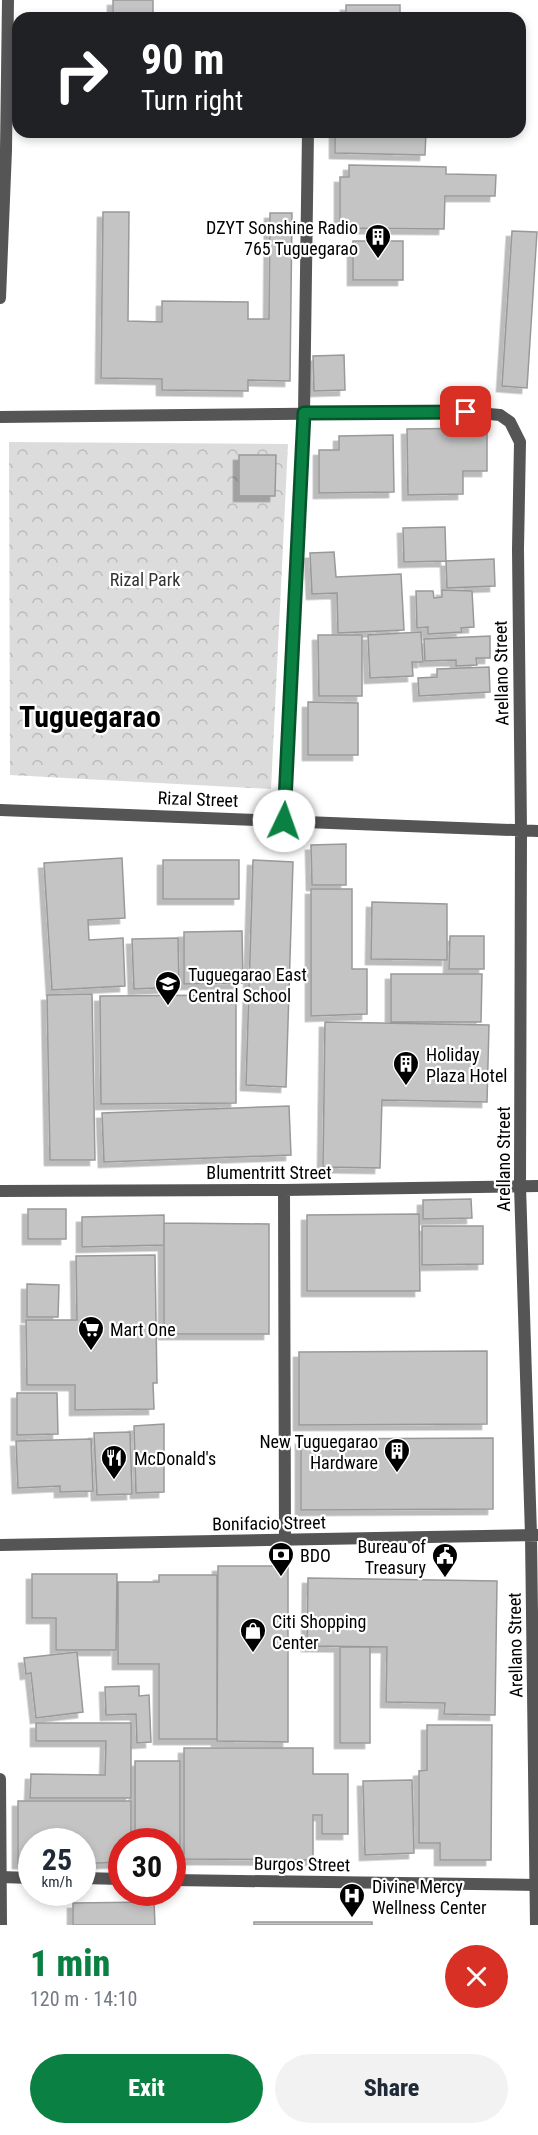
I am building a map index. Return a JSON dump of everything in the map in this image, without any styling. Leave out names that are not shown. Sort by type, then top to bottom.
[{"type":"street","points":[[0,298],[3,100],[8,0]]},
{"type":"street","points":[[284,821],[304,413],[308,138]]},
{"type":"street","name":"Arellano Street","points":[[304,413],[485,412],[500,415],[510,422],[520,442],[518,561],[521,830],[520,1186],[534,1535],[536,1925]]},
{"type":"street","points":[[0,417],[304,413]]},
{"type":"street","name":"Rizal Street","points":[[0,810],[538,831]]},
{"type":"street","name":"Blumentritt Street","points":[[0,1191],[284,1191],[538,1186]]},
{"type":"street","points":[[284,1191],[285,1542]]},
{"type":"street","name":"Bonifacio Street","points":[[0,1545],[285,1542],[534,1535]]},
{"type":"street","points":[[0,1779],[1,1925]]},
{"type":"street","points":[[1,1877],[18,1878]]},
{"type":"street","name":"Burgos Street","points":[[186,1880],[537,1885]]},
{"type":"green space","name":"Rizal Park","points":[[9,442],[288,444],[271,789],[10,775]]},
{"type":"building","points":[[113,0],[153,0],[153,12],[113,12]]},
{"type":"building","points":[[346,5],[400,5],[400,12],[346,12]]},
{"type":"building","points":[[335,138],[426,138],[425,155],[335,153]]},
{"type":"building","points":[[349,165],[446,167],[446,174],[496,175],[495,196],[445,196],[444,229],[340,228],[340,177],[349,177]]},
{"type":"building","points":[[103,212],[129,212],[128,321],[162,322],[162,301],[248,302],[248,319],[269,319],[270,213],[292,213],[290,381],[248,380],[248,391],[162,390],[162,379],[101,378]]},
{"type":"building","points":[[512,231],[537,232],[527,388],[502,386]]},
{"type":"building","name":"DZYT Sonshine Radio 765 Tuguegarao","points":[[353,241],[403,241],[403,280],[353,280]]},
{"type":"building","points":[[344,355],[345,390],[314,391],[313,356]]},
{"type":"building","points":[[487,428],[487,471],[463,471],[463,494],[408,495],[407,429]]},
{"type":"building","points":[[393,435],[394,492],[319,493],[319,450],[339,450],[339,436]]},
{"type":"building","points":[[239,455],[276,455],[275,496],[239,496]]},
{"type":"building","points":[[445,527],[446,561],[404,562],[403,528]]},
{"type":"building","points":[[334,552],[336,577],[401,574],[404,630],[338,633],[337,593],[312,594],[310,553]]},
{"type":"building","points":[[494,559],[495,586],[447,588],[446,561]]},
{"type":"building","points":[[442,590],[472,591],[474,627],[461,628],[462,632],[428,634],[428,627],[417,628],[416,591],[433,591],[434,598],[442,597]]},
{"type":"building","points":[[421,632],[423,662],[412,662],[413,676],[370,678],[368,635]]},
{"type":"building","points":[[318,635],[362,635],[362,696],[319,696]]},
{"type":"building","points":[[490,636],[490,658],[476,658],[477,665],[456,666],[456,660],[425,661],[424,639]]},
{"type":"building","points":[[489,667],[490,692],[419,696],[418,678],[437,677],[437,669]]},
{"type":"building","points":[[308,702],[358,703],[358,755],[308,755]]},
{"type":"building","points":[[346,844],[346,885],[312,885],[311,845]]},
{"type":"building","points":[[122,858],[125,918],[88,920],[89,940],[123,938],[125,986],[52,990],[44,863]]},
{"type":"building","points":[[163,860],[239,860],[239,899],[163,899]]},
{"type":"building","points":[[253,860],[293,862],[286,1087],[246,1085]]},
{"type":"building","points":[[311,889],[352,889],[352,969],[367,969],[367,1014],[311,1016]]},
{"type":"building","points":[[372,902],[447,904],[447,960],[371,959]]},
{"type":"building","points":[[242,931],[243,983],[184,984],[184,932]]},
{"type":"building","points":[[450,936],[484,936],[484,969],[449,969]]},
{"type":"building","points":[[178,938],[179,987],[134,989],[132,939]]},
{"type":"building","points":[[391,974],[482,974],[481,1022],[391,1022]]},
{"type":"building","points":[[92,994],[95,1160],[50,1160],[47,995]]},
{"type":"building","points":[[236,995],[236,1103],[101,1104],[100,996]]},
{"type":"building","name":"Holiday Plaza Hotel","points":[[325,1022],[489,1025],[487,1102],[382,1100],[380,1168],[323,1167]]},
{"type":"building","points":[[289,1106],[291,1155],[104,1162],[102,1113]]},
{"type":"building","points":[[471,1199],[472,1218],[423,1219],[423,1200]]},
{"type":"building","points":[[28,1209],[66,1209],[66,1239],[28,1239]]},
{"type":"building","points":[[419,1214],[420,1291],[307,1291],[307,1215]]},
{"type":"building","points":[[164,1215],[164,1245],[82,1247],[82,1217]]},
{"type":"building","points":[[164,1223],[269,1224],[269,1334],[164,1334]]},
{"type":"building","points":[[422,1226],[483,1226],[483,1264],[422,1265]]},
{"type":"building","name":"Mart One","points":[[155,1255],[157,1383],[153,1383],[154,1409],[75,1410],[75,1385],[27,1385],[26,1320],[77,1320],[76,1256]]},
{"type":"building","points":[[27,1284],[59,1285],[58,1317],[27,1317]]},
{"type":"building","points":[[487,1351],[487,1424],[299,1425],[299,1352]]},
{"type":"building","points":[[17,1393],[57,1393],[58,1434],[17,1435]]},
{"type":"building","points":[[164,1424],[164,1492],[136,1493],[134,1426]]},
{"type":"building","points":[[130,1432],[132,1494],[97,1495],[94,1433]]},
{"type":"building","name":"New Tuguegarao Hardware","points":[[493,1438],[493,1509],[301,1510],[301,1439]]},
{"type":"building","points":[[91,1439],[93,1491],[60,1492],[60,1486],[18,1488],[16,1441]]},
{"type":"building","name":"Citi Shopping Center","points":[[218,1566],[288,1566],[288,1742],[217,1741]]},
{"type":"building","points":[[32,1574],[117,1574],[116,1650],[56,1650],[56,1618],[32,1618]]},
{"type":"building","points":[[159,1575],[217,1575],[217,1739],[159,1739],[159,1664],[118,1664],[118,1582],[159,1582]]},
{"type":"building","points":[[308,1578],[497,1581],[495,1715],[444,1714],[445,1703],[386,1702],[387,1647],[307,1646]]},
{"type":"building","points":[[340,1647],[370,1647],[370,1743],[340,1743]]},
{"type":"building","points":[[77,1652],[83,1712],[36,1718],[31,1673],[26,1674],[24,1658]]},
{"type":"building","points":[[139,1686],[139,1696],[149,1695],[151,1742],[137,1743],[136,1714],[106,1715],[105,1687]]},
{"type":"building","points":[[36,1723],[131,1723],[131,1798],[30,1798],[31,1774],[105,1775],[106,1741],[36,1741]]},
{"type":"building","points":[[427,1725],[492,1725],[491,1860],[440,1860],[440,1843],[419,1843],[419,1771],[427,1770]]},
{"type":"building","points":[[184,1748],[313,1748],[313,1774],[348,1774],[348,1834],[322,1834],[322,1815],[313,1815],[313,1860],[186,1859],[186,1828],[184,1828]]},
{"type":"building","points":[[135,1761],[180,1761],[180,1828],[135,1828]]},
{"type":"building","points":[[412,1780],[414,1853],[365,1855],[363,1781]]},
{"type":"building","points":[[18,1801],[131,1801],[131,1828],[108,1828],[108,1862],[96,1863],[96,1828],[18,1828]]},
{"type":"building","points":[[96,1903],[108,1903],[108,1906],[154,1906],[155,1925],[73,1925],[73,1906],[96,1906]]},
{"type":"building","points":[[254,1922],[372,1922],[372,1925],[254,1925]]},
{"type":"place","name":"DZYT Sonshine Radio 765 Tuguegarao","points":[[378,260]]},
{"type":"place","name":"Tuguegarao East Central School","points":[[168,1007]]},
{"type":"place","name":"Holiday Plaza Hotel","points":[[406,1087]]},
{"type":"place","name":"Mart One","points":[[91,1352]]},
{"type":"place","name":"New Tuguegarao Hardware","points":[[397,1474]]},
{"type":"place","name":"McDonald's","points":[[114,1481]]},
{"type":"place","name":"BDO","points":[[281,1578]]},
{"type":"place","name":"Bureau of Treasury","points":[[445,1579]]},
{"type":"place","name":"Citi Shopping Center","points":[[253,1654]]},
{"type":"place","name":"Divine Mercy Wellness Center","points":[[352,1919]]},
{"type":"district","name":"Tuguegarao","points":[[90,716]]},
{"type":"route","points":[[284,821],[304,413],[466,412]]}]
